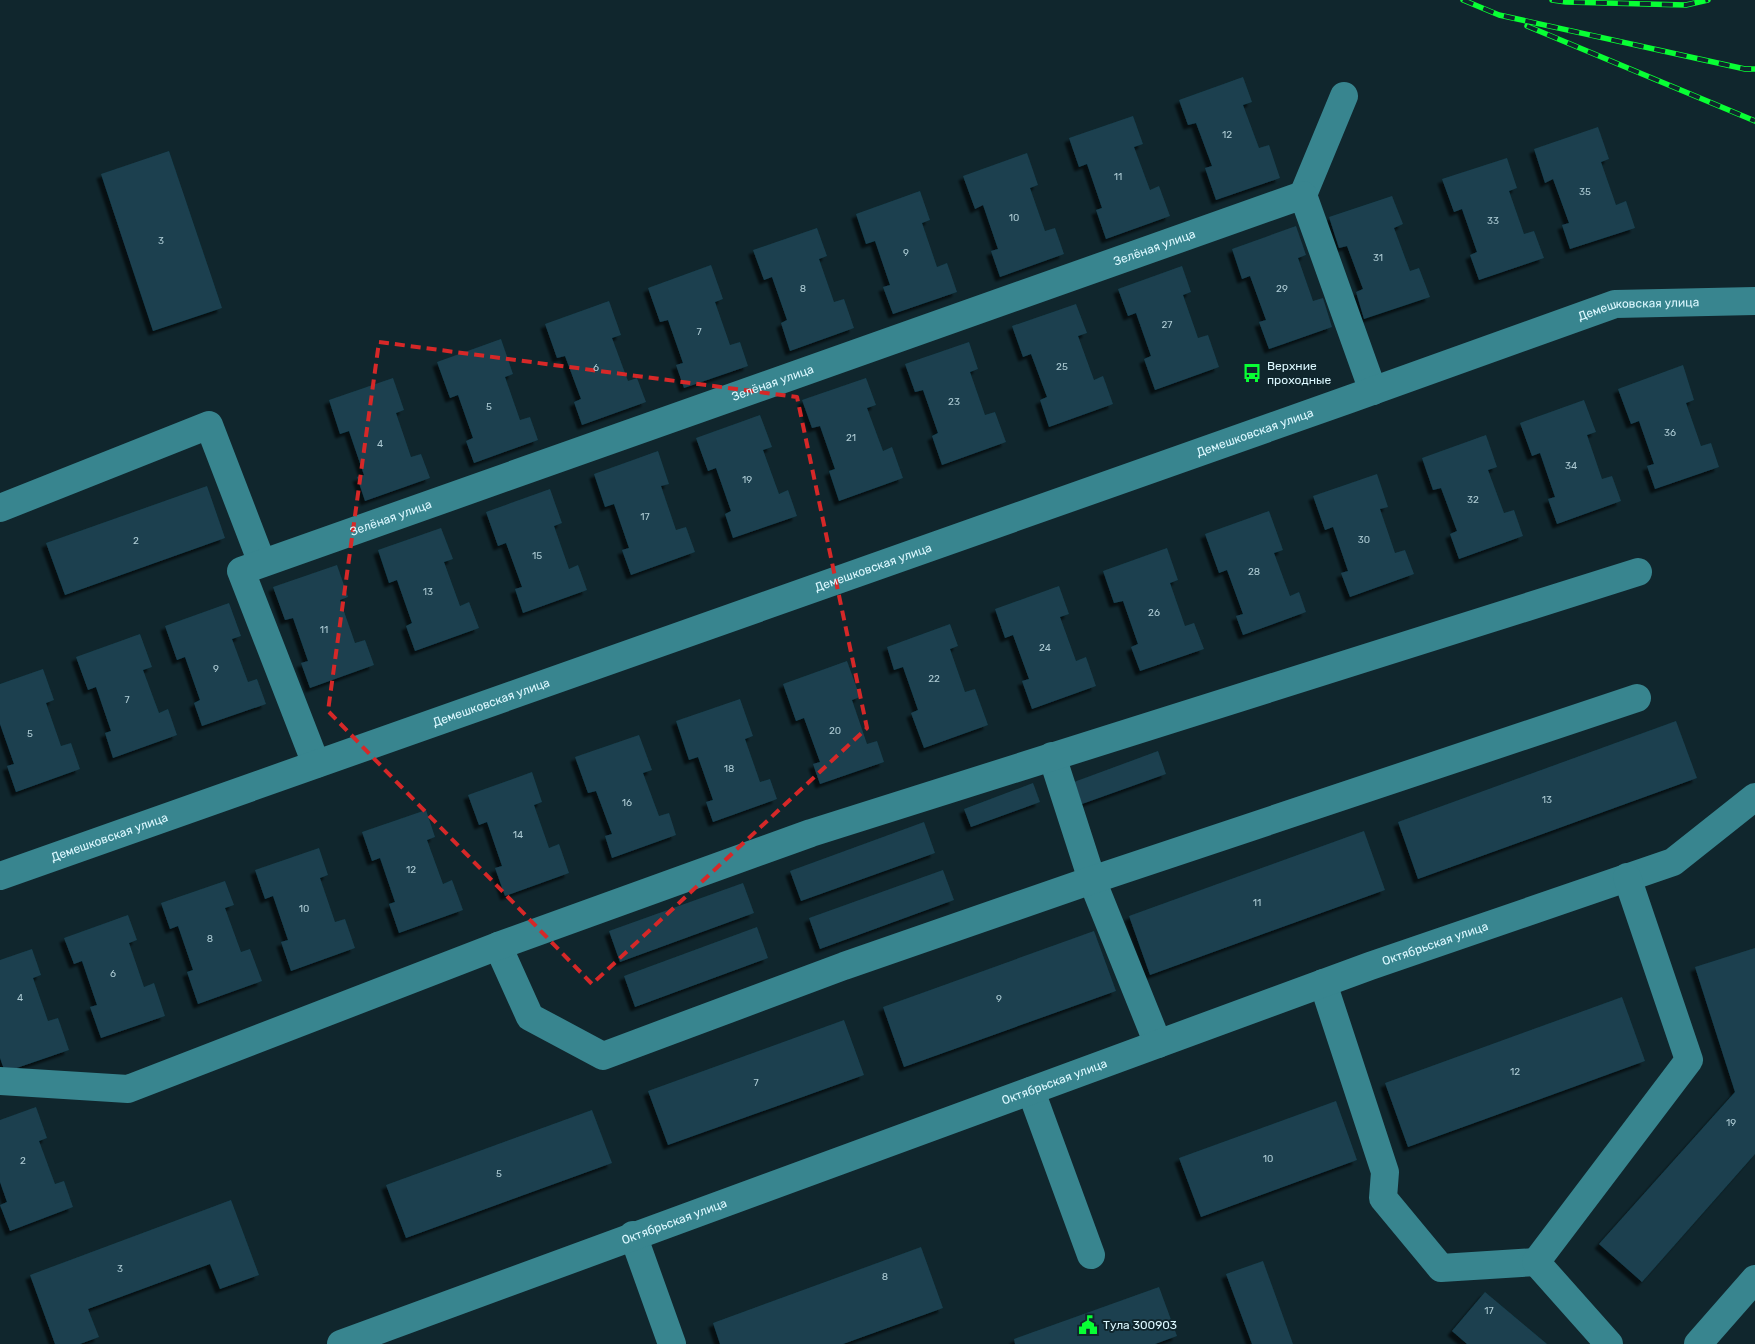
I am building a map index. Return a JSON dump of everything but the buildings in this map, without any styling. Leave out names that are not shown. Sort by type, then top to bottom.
[{"type":"street","points":[[1344,96],[1303,195],[1373,391]]},
{"type":"street","name":"Зелёная улица","points":[[316,764],[241,571],[1303,195]]},
{"type":"street","name":"Демешковская улица","points":[[0,876],[1615,304],[1755,301]]},
{"type":"street","points":[[0,508],[209,425],[262,563]]},
{"type":"street","points":[[0,1081],[128,1089],[498,946],[811,832],[1638,572]]},
{"type":"street","points":[[498,946],[530,1017],[603,1056],[844,966],[1092,880],[1637,698]]},
{"type":"street","points":[[1052,756],[1092,880],[1158,1044]]},
{"type":"street","name":"Октябрьская улица","points":[[340,1344],[1323,983],[1673,862],[1755,797]]},
{"type":"street","points":[[1323,983],[1385,1172],[1383,1198],[1441,1268],[1536,1262],[1689,1060],[1628,877]]},
{"type":"street","points":[[1032,1091],[1091,1255]]},
{"type":"street","points":[[633,1235],[672,1344]]},
{"type":"street","points":[[1536,1262],[1609,1344]]},
{"type":"street","points":[[1698,1344],[1755,1279]]},
{"type":"highlighted area","points":[[379,342],[797,397],[867,728],[592,984],[328,711]]},
{"type":"railway","points":[[1463,0],[1499,15],[1745,69],[1755,69]]},
{"type":"railway","points":[[1552,0],[1686,5],[1708,0]]},
{"type":"railway","points":[[1527,26],[1755,121]]},
{"type":"place","name":"Верхние проходные","points":[[1252,373]]},
{"type":"place","name":"Тула 300903","points":[[1088,1325]]}]
